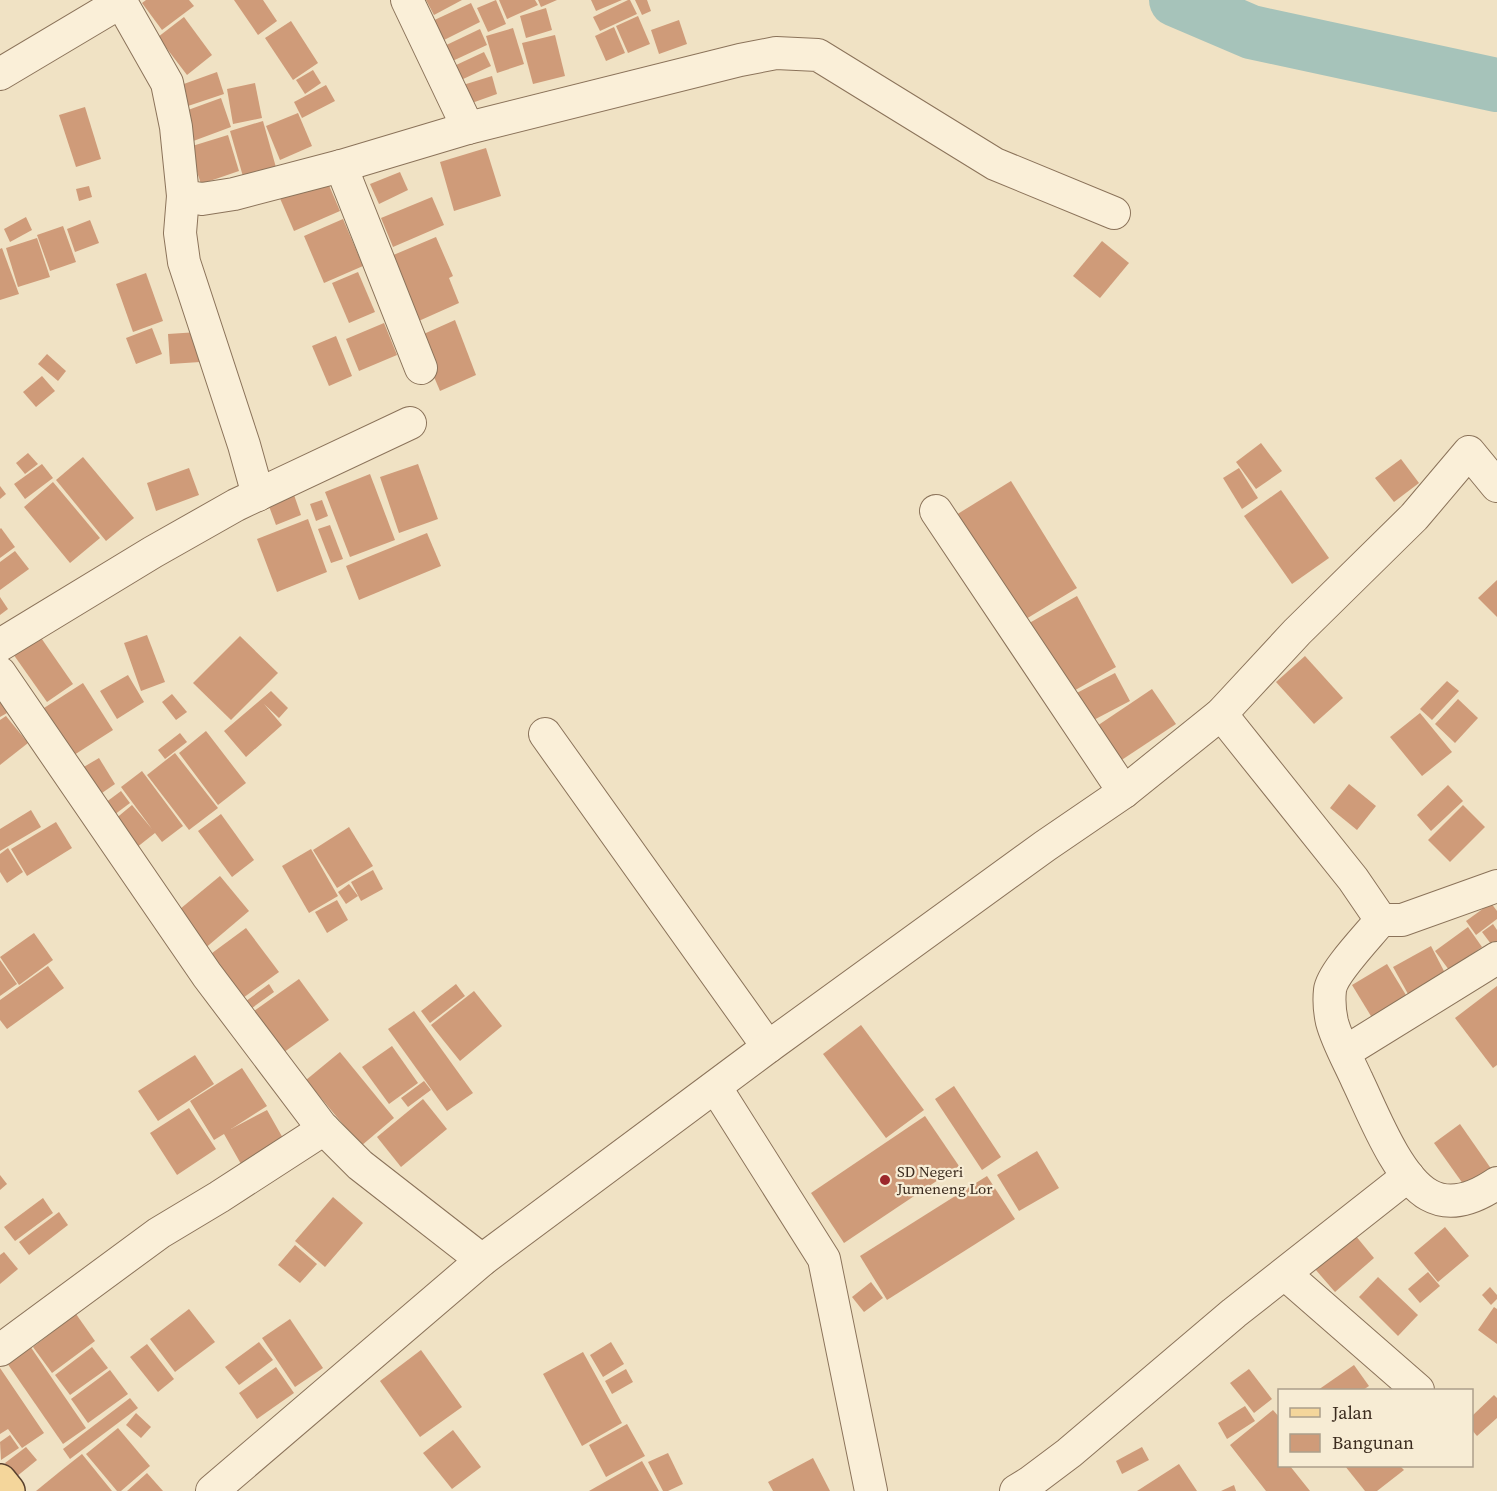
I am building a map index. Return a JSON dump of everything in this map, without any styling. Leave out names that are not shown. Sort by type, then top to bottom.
[{"type":"main road","points":[[0,1481],[8,1491]]},
{"type":"street","points":[[407,0],[468,128]]},
{"type":"street","points":[[0,74],[121,1],[167,83],[176,127],[183,196],[180,232],[184,262],[258,495]]},
{"type":"street","points":[[183,196],[202,199],[234,194],[341,166],[468,128],[776,53],[818,55],[995,164],[1114,213]]},
{"type":"street","points":[[341,166],[421,368]]},
{"type":"street","points":[[0,645],[153,552],[258,495],[410,423]]},
{"type":"street","points":[[231,1484],[482,1260],[716,1088],[768,1047],[1045,846],[1124,792],[1221,714],[1297,632],[1414,517],[1469,452],[1497,486]]},
{"type":"street","points":[[936,512],[1124,792]]},
{"type":"street","points":[[0,672],[207,975],[324,1129],[360,1165],[482,1260]]},
{"type":"street","points":[[1221,714],[1353,879],[1381,920]]},
{"type":"street","points":[[545,734],[768,1047]]},
{"type":"street","points":[[1381,920],[1402,921],[1497,886]]},
{"type":"street","points":[[1381,920],[1346,963],[1330,988],[1332,1021],[1344,1052],[1384,1138],[1408,1176],[1430,1196],[1451,1202],[1482,1194],[1497,1183]]},
{"type":"street","points":[[1344,1052],[1497,958]]},
{"type":"street","points":[[716,1088],[825,1259],[871,1491]]},
{"type":"street","points":[[0,1350],[159,1233],[324,1129]]},
{"type":"street","points":[[1016,1491],[1029,1484],[1069,1453],[1234,1313],[1408,1176]]},
{"type":"street","points":[[1285,1275],[1417,1389]]},
{"type":"building","points":[[146,0],[189,0],[194,6],[162,30],[142,3]]},
{"type":"building","points":[[234,0],[263,0],[277,21],[258,35]]},
{"type":"building","points":[[426,0],[462,0],[434,15]]},
{"type":"building","points":[[496,0],[506,24],[488,32],[477,8]]},
{"type":"building","points":[[499,0],[535,0],[538,5],[507,19]]},
{"type":"building","points":[[538,0],[557,0],[541,7]]},
{"type":"building","points":[[591,0],[622,0],[596,11]]},
{"type":"building","points":[[628,0],[637,14],[600,31],[593,17]]},
{"type":"building","points":[[635,0],[647,0],[651,11],[642,15]]},
{"type":"building","points":[[471,3],[480,22],[438,43],[428,23]]},
{"type":"building","points":[[546,8],[552,30],[526,38],[520,16]]},
{"type":"building","points":[[638,16],[650,44],[628,53],[616,26]]},
{"type":"building","points":[[184,17],[212,55],[187,75],[158,37]]},
{"type":"building","points":[[679,20],[687,44],[659,54],[651,30]]},
{"type":"building","points":[[291,21],[318,63],[293,80],[265,38]]},
{"type":"building","points":[[614,27],[625,53],[606,61],[595,36]]},
{"type":"building","points":[[513,28],[524,64],[497,73],[486,36]]},
{"type":"building","points":[[480,29],[487,45],[446,64],[438,49]]},
{"type":"building","points":[[555,35],[565,76],[533,84],[522,43]]},
{"type":"building","points":[[484,52],[491,66],[461,80],[454,66]]},
{"type":"building","points":[[313,70],[321,83],[305,94],[296,80]]},
{"type":"building","points":[[217,72],[224,94],[188,106],[181,85]]},
{"type":"building","points":[[492,76],[497,94],[469,104],[463,85]]},
{"type":"building","points":[[255,83],[262,118],[233,124],[227,89]]},
{"type":"building","points":[[326,85],[335,101],[302,118],[294,102]]},
{"type":"building","points":[[221,98],[231,127],[188,143],[177,114]]},
{"type":"building","points":[[85,107],[101,159],[76,167],[59,115]]},
{"type":"building","points":[[298,113],[312,146],[280,160],[266,126]]},
{"type":"building","points":[[263,121],[277,171],[244,180],[230,131]]},
{"type":"building","points":[[228,135],[239,171],[201,184],[189,147]]},
{"type":"building","points":[[486,148],[501,196],[454,211],[440,162]]},
{"type":"building","points":[[400,172],[408,190],[379,204],[370,184]]},
{"type":"building","points":[[325,176],[340,211],[294,231],[279,196]]},
{"type":"building","points":[[89,186],[92,197],[79,201],[76,189]]},
{"type":"building","points":[[432,197],[444,225],[393,247],[381,218]]},
{"type":"building","points":[[26,217],[32,230],[10,242],[4,229]]},
{"type":"building","points":[[343,219],[363,266],[324,283],[304,236]]},
{"type":"building","points":[[90,220],[99,243],[75,252],[67,229]]},
{"type":"building","points":[[63,226],[76,262],[50,271],[37,235]]},
{"type":"building","points":[[436,237],[453,276],[449,278],[459,303],[412,324],[384,259]]},
{"type":"building","points":[[37,238],[50,277],[18,287],[6,248]]},
{"type":"building","points":[[1102,241],[1129,263],[1100,298],[1073,276]]},
{"type":"building","points":[[2,248],[19,294],[0,300],[0,249]]},
{"type":"building","points":[[358,272],[375,312],[349,323],[332,283]]},
{"type":"building","points":[[146,273],[163,321],[133,332],[116,284]]},
{"type":"building","points":[[455,320],[476,375],[440,391],[417,337]]},
{"type":"building","points":[[384,323],[397,355],[359,371],[346,339]]},
{"type":"building","points":[[152,328],[162,354],[136,364],[126,338]]},
{"type":"building","points":[[198,332],[200,362],[170,364],[168,334]]},
{"type":"building","points":[[336,336],[352,376],[329,386],[312,346]]},
{"type":"building","points":[[47,354],[66,371],[58,381],[38,364]]},
{"type":"building","points":[[42,376],[55,391],[36,407],[23,392]]},
{"type":"building","points":[[1261,443],[1282,471],[1256,489],[1236,462]]},
{"type":"building","points":[[28,453],[38,464],[25,474],[16,463]]},
{"type":"building","points":[[83,457],[134,518],[106,541],[56,480]]},
{"type":"building","points":[[1401,459],[1419,483],[1394,502],[1375,478]]},
{"type":"building","points":[[42,464],[53,478],[25,499],[14,484]]},
{"type":"building","points":[[418,464],[438,519],[399,533],[380,477]]},
{"type":"building","points":[[189,468],[199,495],[156,511],[147,483]]},
{"type":"building","points":[[1239,468],[1258,498],[1242,509],[1223,478]]},
{"type":"building","points":[[370,474],[395,540],[350,557],[325,492]]},
{"type":"building","points":[[1011,481],[1077,588],[1021,622],[956,515]]},
{"type":"building","points":[[53,482],[100,538],[70,563],[24,507]]},
{"type":"building","points":[[0,486],[6,494],[0,499]]},
{"type":"building","points":[[1281,490],[1329,558],[1292,584],[1244,516]]},
{"type":"building","points":[[293,492],[301,515],[276,525],[267,501]]},
{"type":"building","points":[[322,500],[328,516],[316,521],[310,504]]},
{"type":"building","points":[[308,519],[327,572],[277,592],[257,539]]},
{"type":"building","points":[[330,525],[343,559],[331,563],[318,529]]},
{"type":"building","points":[[0,529],[15,547],[0,558]]},
{"type":"building","points":[[427,533],[441,566],[359,600],[346,566]]},
{"type":"building","points":[[15,551],[29,569],[0,590],[0,562]]},
{"type":"building","points":[[1497,580],[1497,617],[1478,598]]},
{"type":"building","points":[[1077,596],[1116,667],[1063,697],[1024,626]]},
{"type":"building","points":[[0,597],[8,609],[0,615]]},
{"type":"building","points":[[37,632],[73,684],[47,702],[11,651]]},
{"type":"building","points":[[147,635],[165,682],[141,691],[124,643]]},
{"type":"building","points":[[240,636],[278,673],[231,720],[193,683]]},
{"type":"building","points":[[1305,656],[1343,698],[1314,724],[1276,682]]},
{"type":"building","points":[[1115,673],[1130,701],[1086,724],[1071,696]]},
{"type":"building","points":[[128,675],[144,702],[117,719],[100,691]]},
{"type":"building","points":[[1447,681],[1459,691],[1432,720],[1420,709]]},
{"type":"building","points":[[83,683],[113,730],[74,755],[44,708]]},
{"type":"building","points":[[1152,689],[1176,724],[1111,767],[1088,732]]},
{"type":"building","points":[[271,691],[288,708],[279,718],[264,704],[282,725],[246,757],[224,731]]},
{"type":"building","points":[[172,694],[187,712],[176,720],[162,702]]},
{"type":"building","points":[[1458,699],[1478,718],[1455,743],[1435,724]]},
{"type":"building","points":[[0,700],[7,713],[0,717]]},
{"type":"building","points":[[1420,713],[1452,752],[1422,776],[1390,737]]},
{"type":"building","points":[[6,716],[28,743],[0,765],[0,720]]},
{"type":"building","points":[[206,731],[246,783],[218,805],[179,753]]},
{"type":"building","points":[[180,733],[187,742],[165,759],[158,750]]},
{"type":"building","points":[[175,753],[218,808],[189,830],[147,775]]},
{"type":"building","points":[[99,758],[115,784],[99,795],[82,768]]},
{"type":"building","points":[[142,771],[183,826],[162,842],[155,833],[136,848],[114,820],[132,805],[152,829],[121,787]]},
{"type":"building","points":[[1349,784],[1376,806],[1357,830],[1330,808]]},
{"type":"building","points":[[1448,785],[1463,801],[1431,831],[1417,815]]},
{"type":"building","points":[[121,791],[130,803],[110,818],[101,806]]},
{"type":"building","points":[[1463,805],[1485,827],[1450,862],[1428,840]]},
{"type":"building","points":[[31,810],[41,827],[0,851],[0,829]]},
{"type":"building","points":[[221,814],[254,860],[232,877],[198,831]]},
{"type":"building","points":[[56,822],[72,848],[27,876],[11,849]]},
{"type":"building","points":[[349,827],[373,866],[337,888],[313,850]]},
{"type":"building","points":[[8,848],[23,872],[7,883],[0,872],[0,854]]},
{"type":"building","points":[[311,849],[338,896],[309,913],[282,866]]},
{"type":"building","points":[[373,870],[383,889],[361,901],[351,882]]},
{"type":"building","points":[[220,876],[249,911],[203,950],[174,914]]},
{"type":"building","points":[[349,884],[358,896],[346,904],[338,892]]},
{"type":"building","points":[[337,900],[348,920],[327,933],[315,912]]},
{"type":"building","points":[[1491,903],[1497,911],[1497,919],[1476,935],[1466,921]]},
{"type":"building","points":[[1493,924],[1497,930],[1497,952],[1482,932]]},
{"type":"building","points":[[1468,927],[1482,947],[1449,970],[1435,951]]},
{"type":"building","points":[[246,928],[279,972],[236,1003],[204,959]]},
{"type":"building","points":[[34,933],[53,960],[19,985],[0,957]]},
{"type":"building","points":[[1431,946],[1445,973],[1408,994],[1393,967]]},
{"type":"building","points":[[0,960],[17,984],[0,996]]},
{"type":"building","points":[[1387,964],[1409,1000],[1374,1021],[1352,985]]},
{"type":"building","points":[[48,966],[64,988],[7,1029],[0,1020],[0,1000]]},
{"type":"building","points":[[299,979],[329,1020],[280,1055],[251,1013]]},
{"type":"building","points":[[269,984],[274,992],[248,1011],[242,1004]]},
{"type":"building","points":[[456,984],[465,996],[430,1023],[421,1011]]},
{"type":"building","points":[[1497,986],[1497,1065],[1493,1068],[1455,1018]]},
{"type":"building","points":[[474,991],[502,1026],[460,1061],[431,1025]]},
{"type":"building","points":[[414,1011],[473,1093],[447,1111],[388,1029]]},
{"type":"building","points":[[861,1025],[924,1110],[886,1138],[823,1054]]},
{"type":"building","points":[[392,1046],[418,1083],[389,1104],[362,1067]]},
{"type":"building","points":[[340,1052],[394,1118],[361,1146],[306,1080]]},
{"type":"building","points":[[195,1055],[214,1084],[158,1121],[138,1091]]},
{"type":"building","points":[[242,1068],[267,1106],[231,1129],[267,1110],[288,1147],[245,1171],[224,1134],[214,1140],[190,1101]]},
{"type":"building","points":[[424,1081],[431,1090],[408,1107],[401,1098]]},
{"type":"building","points":[[954,1086],[1001,1157],[982,1170],[935,1099]]},
{"type":"building","points":[[423,1099],[447,1129],[401,1167],[377,1137]]},
{"type":"building","points":[[189,1108],[216,1149],[177,1175],[150,1133]]},
{"type":"building","name":"SD Negeri Jumeneng Lor","points":[[925,1116],[959,1166],[844,1243],[811,1193]]},
{"type":"building","points":[[1460,1124],[1492,1170],[1466,1188],[1434,1143]]},
{"type":"building","points":[[1037,1151],[1059,1188],[1019,1211],[997,1175]]},
{"type":"building","points":[[0,1175],[7,1184],[0,1190]]},
{"type":"building","points":[[987,1176],[1015,1219],[887,1300],[860,1256]]},
{"type":"building","points":[[333,1197],[363,1223],[325,1267],[295,1241]]},
{"type":"building","points":[[43,1198],[53,1213],[15,1241],[4,1227]]},
{"type":"building","points":[[59,1212],[68,1225],[29,1255],[19,1242]]},
{"type":"building","points":[[1445,1227],[1469,1256],[1438,1282],[1414,1253]]},
{"type":"building","points":[[1355,1235],[1374,1258],[1335,1292],[1315,1269]]},
{"type":"building","points":[[295,1245],[317,1264],[300,1283],[278,1265]]},
{"type":"building","points":[[4,1252],[18,1269],[0,1284],[0,1255]]},
{"type":"building","points":[[1428,1272],[1440,1286],[1420,1303],[1408,1289]]},
{"type":"building","points":[[1378,1277],[1418,1315],[1398,1336],[1359,1297]]},
{"type":"building","points":[[871,1282],[883,1298],[864,1312],[852,1297]]},
{"type":"building","points":[[1490,1287],[1497,1295],[1497,1299],[1491,1305],[1482,1295]]},
{"type":"building","points":[[1494,1307],[1497,1309],[1497,1344],[1478,1330]]},
{"type":"building","points":[[189,1309],[215,1342],[175,1372],[150,1339]]},
{"type":"building","points":[[76,1314],[95,1341],[52,1373],[33,1347]]},
{"type":"building","points":[[290,1319],[323,1368],[295,1387],[262,1338]]},
{"type":"building","points":[[259,1342],[273,1360],[239,1385],[225,1367]]},
{"type":"building","points":[[611,1342],[624,1364],[603,1377],[590,1355]]},
{"type":"building","points":[[147,1344],[174,1379],[158,1392],[130,1357]]},
{"type":"building","points":[[30,1346],[86,1428],[63,1444],[7,1363]]},
{"type":"building","points":[[92,1347],[108,1368],[70,1395],[55,1375]]},
{"type":"building","points":[[421,1350],[462,1407],[420,1437],[380,1381]]},
{"type":"building","points":[[583,1352],[622,1423],[582,1446],[543,1374]]},
{"type":"building","points":[[1354,1365],[1369,1386],[1364,1389],[1319,1389]]},
{"type":"building","points":[[276,1367],[294,1393],[257,1419],[239,1393]]},
{"type":"building","points":[[0,1368],[44,1433],[22,1448],[8,1429],[0,1434]]},
{"type":"building","points":[[626,1369],[633,1382],[612,1394],[605,1381]]},
{"type":"building","points":[[1249,1369],[1272,1399],[1254,1413],[1230,1383]]},
{"type":"building","points":[[110,1370],[128,1394],[88,1423],[71,1399]]},
{"type":"building","points":[[1494,1395],[1497,1398],[1497,1418],[1477,1436],[1473,1431],[1473,1415]]},
{"type":"building","points":[[130,1398],[138,1408],[70,1459],[63,1449]]},
{"type":"building","points":[[1245,1406],[1255,1421],[1227,1439],[1218,1423]]},
{"type":"building","points":[[1273,1410],[1278,1416],[1278,1467],[1291,1467],[1310,1491],[1266,1491],[1230,1445]]},
{"type":"building","points":[[136,1413],[151,1427],[141,1438],[126,1425]]},
{"type":"building","points":[[627,1424],[645,1456],[606,1477],[589,1445]]},
{"type":"building","points":[[118,1428],[150,1466],[121,1491],[117,1491],[86,1454]]},
{"type":"building","points":[[453,1430],[481,1467],[452,1489],[423,1453]]},
{"type":"building","points":[[10,1435],[19,1448],[1,1460],[0,1442]]},
{"type":"building","points":[[26,1447],[37,1460],[16,1477],[5,1463]]},
{"type":"building","points":[[1142,1447],[1149,1460],[1122,1474],[1116,1461]]},
{"type":"building","points":[[668,1453],[683,1484],[663,1491],[648,1462]]},
{"type":"building","points":[[82,1454],[112,1491],[36,1491],[63,1469]]},
{"type":"building","points":[[813,1458],[830,1491],[773,1491],[768,1482]]},
{"type":"building","points":[[642,1461],[659,1491],[589,1491]]},
{"type":"building","points":[[1179,1464],[1197,1491],[1137,1491]]},
{"type":"building","points":[[1346,1467],[1401,1467],[1404,1470],[1377,1491],[1365,1491]]},
{"type":"building","points":[[147,1473],[163,1491],[127,1491]]},
{"type":"building","points":[[1234,1485],[1236,1491],[1221,1491]]},
{"type":"waterway","points":[[1176,0],[1251,32],[1497,85]]},
{"type":"place","name":"SD Negeri Jumeneng Lor","points":[[885,1180]]}]
